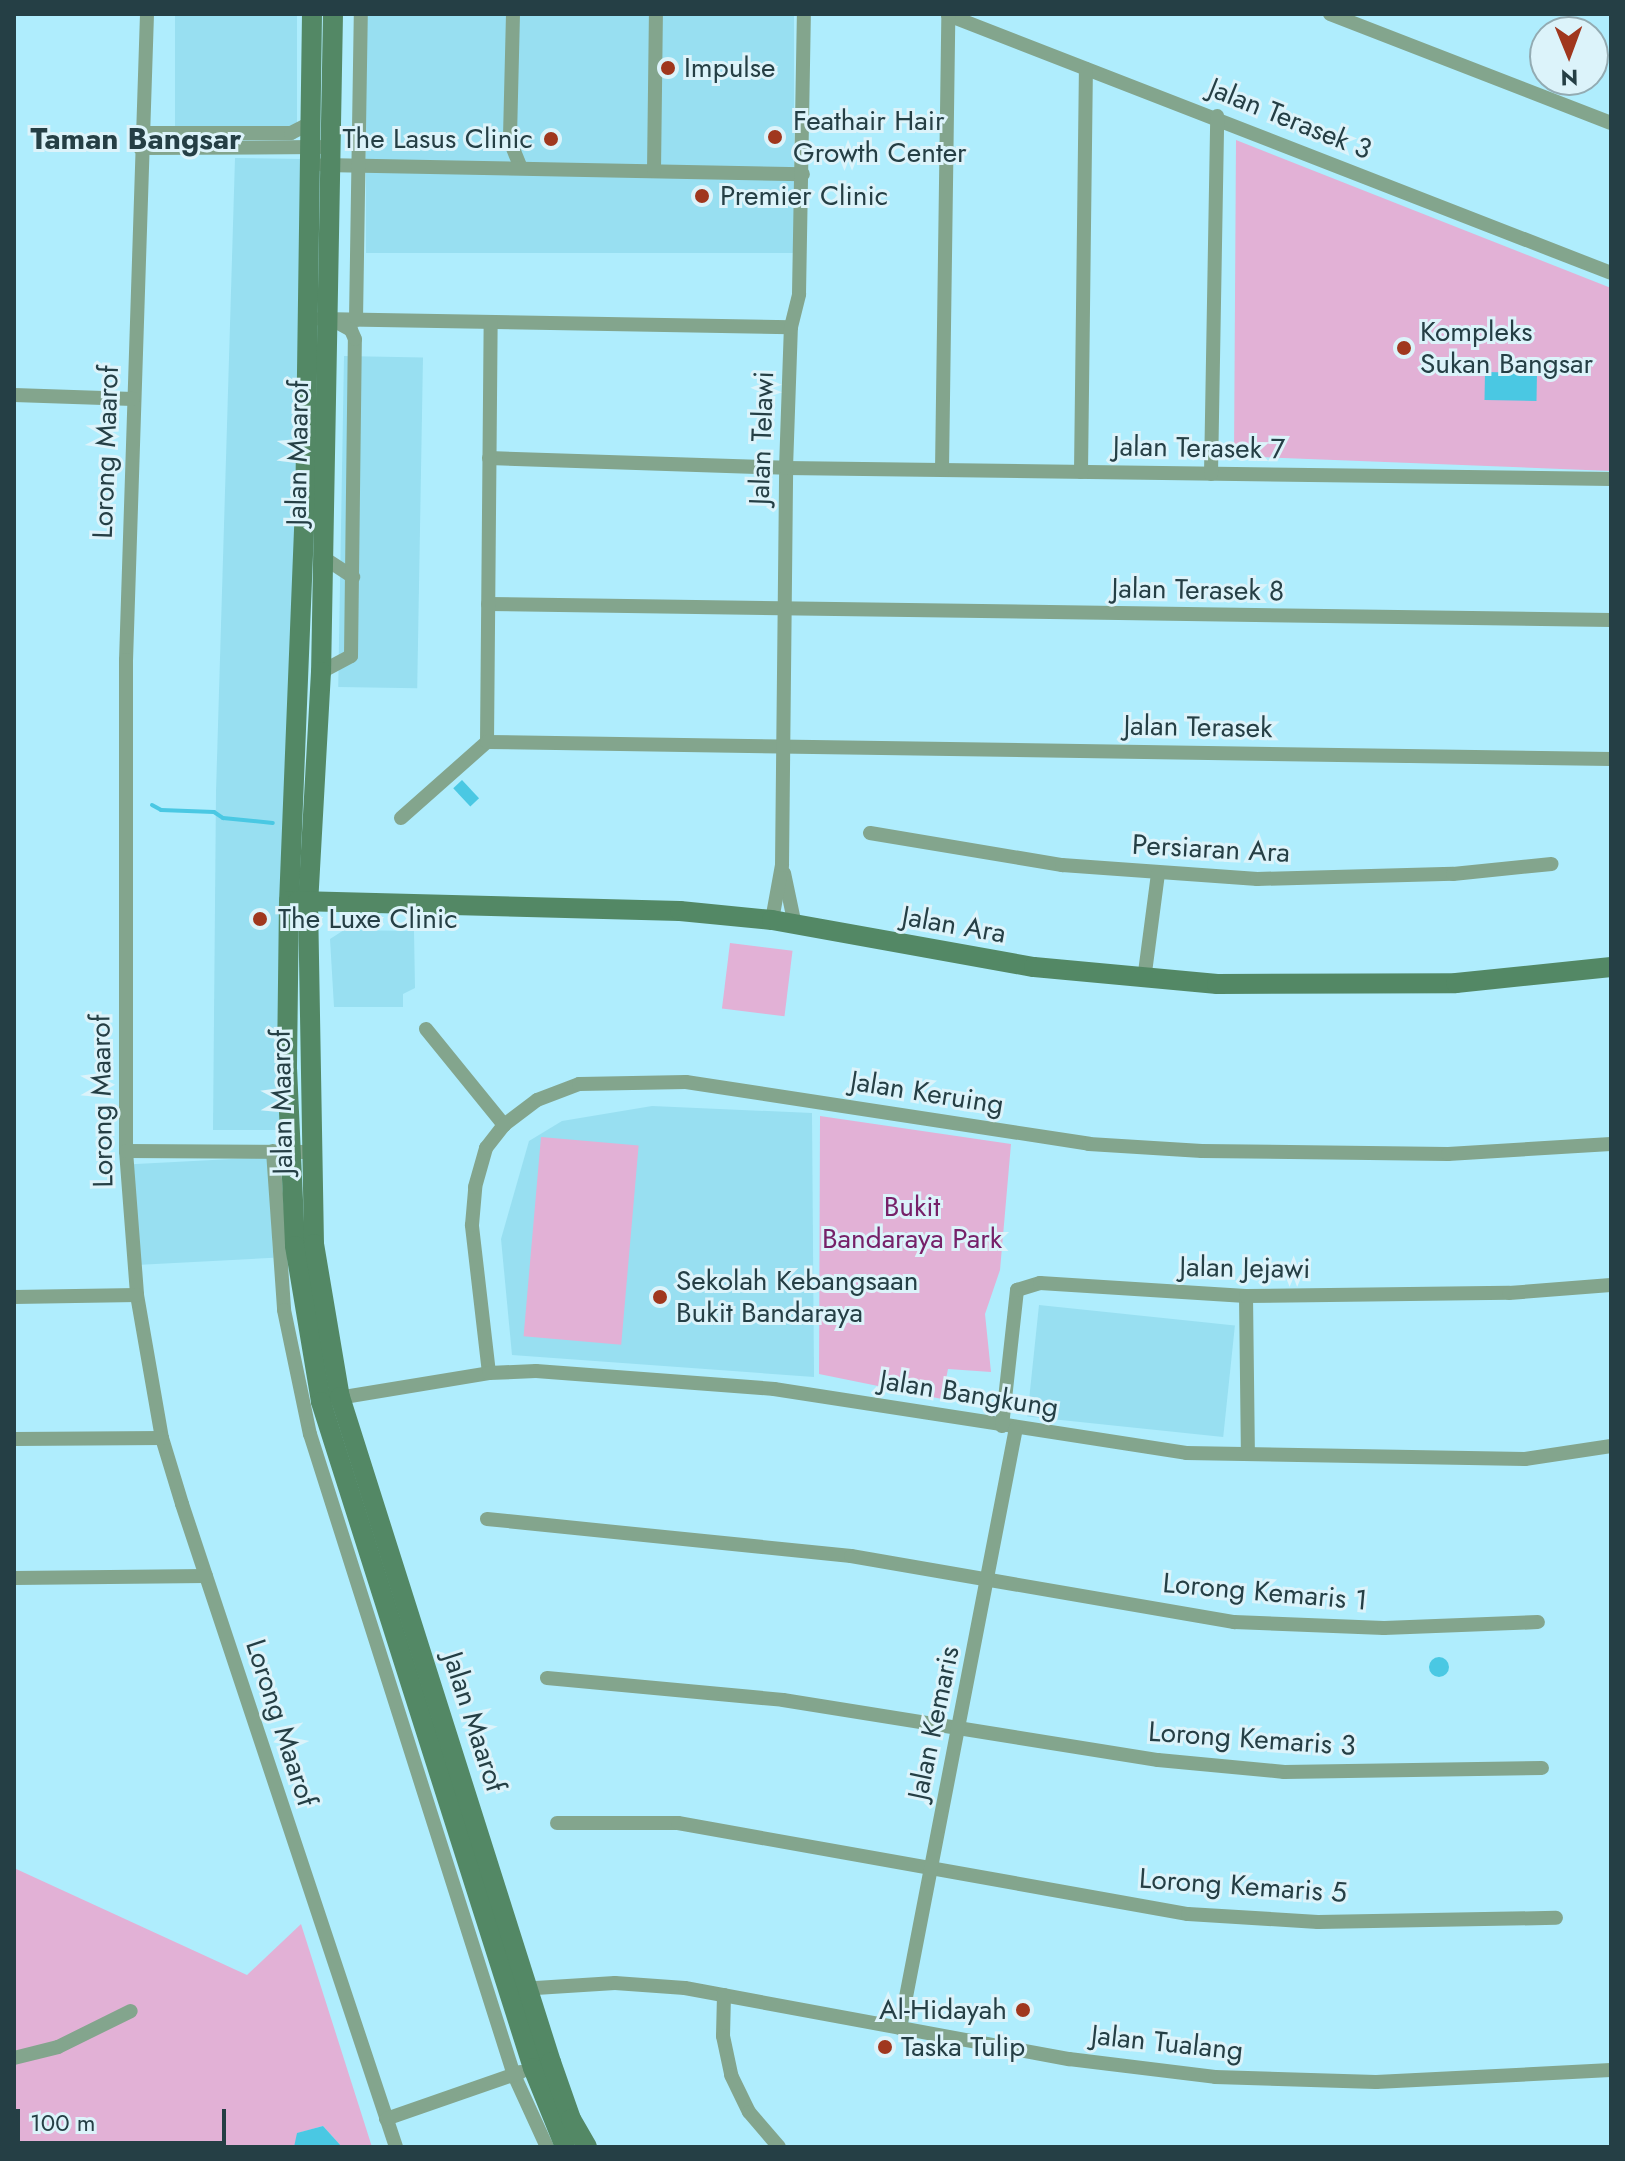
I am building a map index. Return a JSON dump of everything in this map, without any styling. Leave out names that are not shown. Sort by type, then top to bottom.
[{"type":"main road","name":"Jalan Maarof","points":[[312,14],[291,1152],[295,1246],[330,1400],[533,2068],[565,2147]]},
{"type":"main road","name":"Jalan Maarof","points":[[298,901],[321,672],[333,14]]},
{"type":"main road","name":"Jalan Ara","points":[[298,901],[627,907],[772,920],[1034,967],[1144,980],[1329,986],[1456,983],[1611,967]]},
{"type":"main road","name":"Jalan Maarof","points":[[330,1400],[530,1987],[533,2068],[571,2119],[587,2147]]},
{"type":"street","name":"Lorong Maarof","points":[[147,14],[140,140],[126,660],[126,1151],[137,1295],[162,1438],[396,2147]]},
{"type":"street","points":[[356,320],[361,14]]},
{"type":"street","points":[[513,14],[510,141],[521,168]]},
{"type":"street","points":[[654,171],[656,14]]},
{"type":"street","name":"Jalan Telawi","points":[[772,920],[782,865],[786,468],[791,327],[799,294],[804,14]]},
{"type":"street","points":[[1330,14],[1611,123]]},
{"type":"street","points":[[942,470],[948,15]]},
{"type":"street","name":"Jalan Terasek 3","points":[[948,15],[1217,116],[1611,273]]},
{"type":"street","points":[[1081,472],[1086,69]]},
{"type":"street","points":[[1211,474],[1217,116]]},
{"type":"street","points":[[140,140],[291,133],[311,123]]},
{"type":"street","points":[[168,140],[332,156],[360,165],[803,174]]},
{"type":"street","points":[[308,319],[791,327]]},
{"type":"street","points":[[321,672],[351,656],[353,577],[355,339],[351,330],[329,319]]},
{"type":"street","points":[[355,339],[362,329],[409,320]]},
{"type":"street","points":[[401,818],[487,742],[491,322]]},
{"type":"street","points":[[14,395],[133,399]]},
{"type":"street","name":"Jalan Terasek 7","points":[[489,458],[786,468],[1611,479]]},
{"type":"street","points":[[324,558],[353,577]]},
{"type":"street","name":"Jalan Terasek 8","points":[[488,604],[1611,620]]},
{"type":"street","name":"Jalan Terasek","points":[[487,742],[1611,759]]},
{"type":"street","name":"Persiaran Ara","points":[[870,833],[979,854],[1158,874],[1355,879],[1551,864]]},
{"type":"street","name":"Jalan Telawi","points":[[782,865],[795,925]]},
{"type":"street","points":[[1144,980],[1158,874]]},
{"type":"street","points":[[426,1029],[504,1125]]},
{"type":"street","name":"Jalan Keruing","points":[[489,1373],[472,1225],[475,1187],[486,1148],[504,1125],[537,1100],[579,1084],[634,1079],[686,1082],[1103,1145],[1448,1154],[1611,1144]]},
{"type":"street","points":[[126,1151],[291,1152]]},
{"type":"street","name":"Jalan Maarof","points":[[291,1152],[284,1310],[310,1434],[533,2068],[547,2147]]},
{"type":"street","name":"Jalan Jejawi","points":[[1009,1427],[1017,1290],[1040,1283],[1246,1296],[1509,1293],[1611,1285]]},
{"type":"street","points":[[14,1297],[137,1295]]},
{"type":"street","points":[[1246,1296],[1248,1453]]},
{"type":"street","name":"Jalan Bangkung","points":[[330,1400],[489,1373],[536,1371],[774,1389],[1186,1453],[1525,1459],[1611,1446]]},
{"type":"street","name":"Jalan Kemaris","points":[[900,2028],[929,1866],[961,1729],[989,1583],[1009,1427]]},
{"type":"street","points":[[14,1439],[162,1438]]},
{"type":"street","name":"Lorong Kemaris 1","points":[[487,1519],[851,1556],[989,1583],[1234,1622],[1384,1628],[1538,1622]]},
{"type":"street","points":[[14,1578],[206,1576]]},
{"type":"street","name":"Lorong Kemaris 3","points":[[547,1678],[783,1700],[1158,1760],[1284,1772],[1542,1768]]},
{"type":"street","name":"Lorong Kemaris 5","points":[[557,1823],[678,1823],[1188,1914],[1318,1922],[1556,1918]]},
{"type":"street","name":"Jalan Tualang","points":[[509,1990],[615,1983],[724,1995],[1069,2059],[1215,2077],[1376,2082],[1611,2070]]},
{"type":"street","points":[[724,1995],[723,2036],[731,2075],[749,2112],[779,2147]]},
{"type":"street","points":[[14,2058],[58,2047],[131,2011]]},
{"type":"street","points":[[386,2119],[533,2068]]},
{"type":"shaded area","points":[[175,14],[297,14],[297,128],[175,128]]},
{"type":"shaded area","points":[[366,14],[794,14],[794,253],[366,253]]},
{"type":"shaded area","points":[[235,158],[302,159],[282,1130],[213,1130],[216,792]]},
{"type":"shaded area","points":[[344,356],[423,357],[417,688],[338,687]]},
{"type":"shaded area","points":[[1485,372],[1537,373],[1537,401],[1485,400]]},
{"type":"shaded area","points":[[462,780],[479,798],[470,806],[453,788]]},
{"type":"shaded area","points":[[344,930],[414,931],[415,988],[403,994],[403,1007],[334,1007],[330,939]]},
{"type":"shaded area","name":"Sekolah Kebangsaan Bukit Bandaraya","points":[[652,1106],[812,1113],[814,1377],[512,1355],[501,1239],[529,1141],[562,1121]]},
{"type":"shaded area","points":[[268,1157],[273,1258],[136,1265],[131,1164]]},
{"type":"shaded area","points":[[1039,1305],[1235,1326],[1223,1437],[1027,1416]]},
{"type":"shaded area","points":[[1439,1657],[1446,1660],[1449,1667],[1446,1674],[1439,1677],[1432,1674],[1429,1667],[1432,1660]]},
{"type":"shaded area","points":[[323,2126],[342,2147],[294,2147],[297,2133]]},
{"type":"green space","name":"Kompleks Sukan Bangsar","points":[[1236,140],[1611,288],[1611,471],[1234,456]]},
{"type":"green space","points":[[730,943],[793,951],[784,1016],[722,1009]]},
{"type":"green space","name":"Bukit Bandaraya Park","points":[[820,1116],[1011,1144],[1000,1270],[985,1314],[991,1372],[948,1369],[942,1399],[819,1374]]},
{"type":"green space","points":[[541,1137],[639,1146],[621,1345],[524,1336]]},
{"type":"green space","points":[[14,1868],[247,1975],[301,1924],[372,2147],[342,2147],[323,2126],[298,2133],[294,2147],[14,2147]]},
{"type":"waterway","points":[[152,805],[161,810],[214,812],[223,818],[273,823]]},
{"type":"place","name":"Impulse","points":[[668,68]]},
{"type":"place","name":"Feathair Hair Growth Center","points":[[775,137]]},
{"type":"place","name":"The Lasus Clinic","points":[[551,139]]},
{"type":"place","name":"Premier Clinic","points":[[702,196]]},
{"type":"place","name":"Kompleks Sukan Bangsar","points":[[1404,348]]},
{"type":"place","name":"The Luxe Clinic","points":[[260,919]]},
{"type":"place","name":"Sekolah Kebangsaan Bukit Bandaraya","points":[[660,1297]]},
{"type":"place","name":"Al-Hidayah","points":[[1023,2010]]},
{"type":"place","name":"Taska Tulip","points":[[885,2047]]},
{"type":"district","name":"Taman Bangsar","points":[[136,139]]}]
